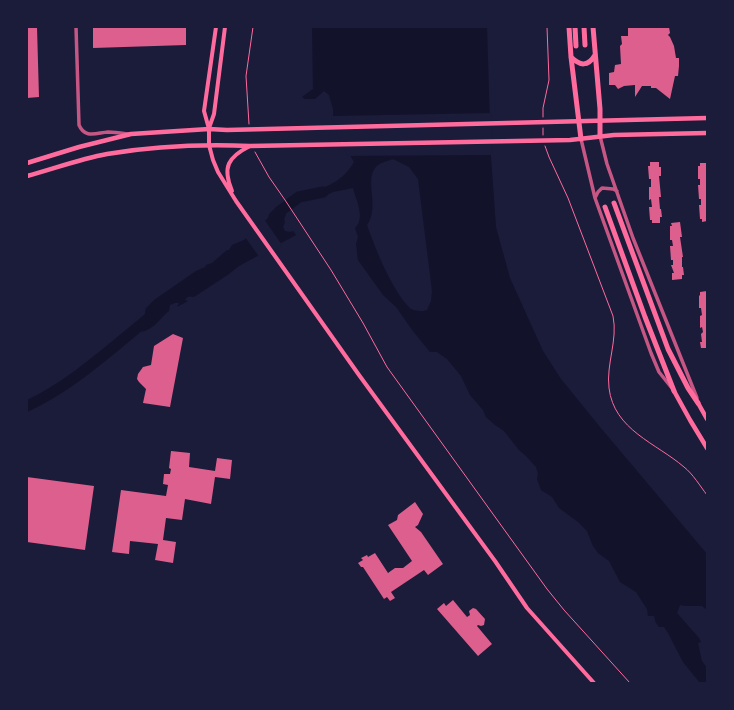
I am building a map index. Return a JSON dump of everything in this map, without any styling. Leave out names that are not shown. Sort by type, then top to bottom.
[{"type":"highway","points":[[569,27],[571,57],[582,139]]},
{"type":"highway","points":[[575,27],[576,46]]},
{"type":"highway","points":[[584,27],[585,45]]},
{"type":"highway","points":[[593,27],[600,109],[600,136]]},
{"type":"highway","points":[[571,57],[576,62],[582,64],[589,62],[595,55]]},
{"type":"highway","points":[[614,203],[668,349],[688,388],[698,403]]},
{"type":"highway","points":[[605,207],[637,296],[674,391]]},
{"type":"main road","points":[[216,27],[204,111],[209,129],[209,145],[218,172],[236,201],[359,375],[495,561],[527,608],[594,683]]},
{"type":"main road","points":[[209,129],[214,114],[225,27]]},
{"type":"main road","points":[[27,163],[79,147],[131,134],[209,129],[227,130],[707,118]]},
{"type":"main road","points":[[27,176],[105,155],[141,149],[209,145],[252,147],[570,140],[600,136],[707,133]]},
{"type":"main road","points":[[236,201],[229,183],[227,172],[228,163],[240,152],[252,147]]},
{"type":"main road","points":[[674,391],[707,448]]},
{"type":"main road","points":[[698,403],[707,419]]},
{"type":"street","points":[[76,27],[79,125],[81,130],[87,133],[95,134],[107,132],[131,134]]},
{"type":"street","points":[[600,136],[603,152],[616,191],[641,258],[691,380],[698,403]]},
{"type":"street","points":[[582,139],[595,198],[651,353],[659,372],[674,391]]},
{"type":"street","points":[[595,198],[602,188],[613,189],[616,191]]},
{"type":"path","points":[[248,124],[246,76],[253,27]]},
{"type":"path","points":[[543,138],[543,108],[549,80],[547,27]]},
{"type":"path","points":[[545,144],[549,157],[568,198],[613,316],[615,335],[609,387],[617,412],[629,428],[685,467],[707,495]]},
{"type":"path","points":[[252,147],[262,166],[347,297],[387,367],[408,397],[547,589],[630,683]]},
{"type":"shaded area","points":[[312,27],[487,27],[491,157],[496,227],[510,278],[543,351],[561,379],[707,554],[707,610],[702,606],[680,605],[677,613],[701,642],[698,643],[702,661],[707,668],[707,683],[700,683],[683,662],[664,627],[659,627],[654,616],[648,616],[647,609],[636,592],[620,582],[609,561],[598,553],[593,546],[587,531],[578,522],[559,508],[552,497],[541,490],[537,479],[538,474],[536,467],[519,450],[504,431],[486,417],[483,410],[470,395],[461,376],[447,359],[437,352],[430,352],[396,307],[383,295],[358,260],[356,244],[358,237],[355,228],[360,219],[360,214],[353,188],[333,192],[327,195],[310,197],[309,193],[335,182],[345,174],[354,162],[341,139],[333,115],[329,95],[324,91],[315,99],[305,99],[302,97],[313,89]],"holes":[[[393,159],[409,167],[418,179],[432,291],[431,301],[427,310],[423,311],[411,309],[397,291],[379,257],[367,225],[371,217],[371,184],[374,170],[383,162]]]},
{"type":"shaded area","points":[[282,204],[286,213],[283,227],[285,231],[293,231],[296,235],[239,266],[194,297],[188,297],[185,300],[188,301],[177,307],[179,303],[170,305],[169,311],[155,325],[143,332],[139,332],[136,319],[154,300],[196,271],[212,263],[227,250],[229,250],[232,245],[244,240]]},
{"type":"pier","points":[[491,113],[493,155],[348,156],[339,140],[331,116]]},
{"type":"pier","points":[[264,219],[282,245],[260,258],[245,237]]},
{"type":"pier","points":[[146,306],[142,334],[138,334],[134,319]]},
{"type":"building","points":[[27,27],[37,27],[39,97],[27,98]]},
{"type":"building","points":[[93,27],[186,27],[186,45],[93,48]]},
{"type":"building","points":[[628,27],[669,27],[670,33],[668,35],[674,46],[676,58],[679,58],[678,76],[675,76],[670,99],[656,88],[651,88],[651,86],[642,86],[635,97],[635,85],[624,86],[618,89],[615,85],[609,85],[609,73],[614,72],[615,65],[621,64],[621,36],[628,36]]},
{"type":"building","points":[[650,162],[659,162],[659,167],[661,167],[661,176],[659,176],[661,197],[659,197],[662,217],[660,217],[660,223],[652,223],[652,220],[650,220],[649,207],[652,207],[651,199],[649,200],[649,187],[651,187],[651,179],[649,179],[648,166],[650,166]]},
{"type":"building","points":[[700,163],[707,163],[707,221],[702,222],[702,219],[700,219],[699,205],[701,205],[701,199],[699,199],[698,185],[700,185],[700,179],[698,179],[698,166],[700,166]]},
{"type":"building","points":[[680,222],[682,237],[680,237],[683,257],[682,267],[684,275],[682,275],[682,279],[672,280],[672,273],[674,273],[671,265],[673,265],[673,260],[671,260],[670,246],[673,246],[672,240],[670,240],[670,226],[672,226],[671,223]]},
{"type":"building","points":[[707,291],[707,348],[701,348],[701,334],[703,332],[702,327],[700,328],[700,316],[702,315],[701,308],[699,308],[699,296],[700,292]]},
{"type":"building","points":[[173,334],[183,338],[170,407],[143,403],[146,389],[137,379],[138,374],[143,367],[151,365],[154,346]]},
{"type":"building","points":[[171,451],[190,453],[189,467],[215,471],[217,458],[232,460],[230,479],[215,477],[211,504],[185,499],[182,520],[166,518],[163,540],[176,542],[173,563],[155,560],[158,544],[130,541],[129,554],[112,552],[121,490],[166,496],[168,485],[163,484],[164,474],[170,474],[171,469],[169,468]]},
{"type":"building","points":[[27,477],[94,486],[85,550],[27,542]]},
{"type":"building","points":[[415,502],[423,514],[418,525],[415,527],[421,532],[443,564],[428,575],[424,570],[391,592],[395,598],[390,601],[387,597],[384,599],[363,567],[361,567],[358,563],[363,560],[361,558],[367,555],[368,557],[375,553],[388,573],[395,568],[403,568],[412,561],[388,525],[397,520],[398,515]]},
{"type":"building","points":[[453,600],[467,617],[470,615],[469,611],[473,608],[476,609],[485,619],[484,625],[477,626],[492,644],[478,656],[437,609],[444,603],[446,606]]},
{"type":"waterway","points":[[274,217],[299,197],[323,192]]},
{"type":"waterway","points":[[27,406],[43,398],[75,377],[106,354],[149,318]]}]
